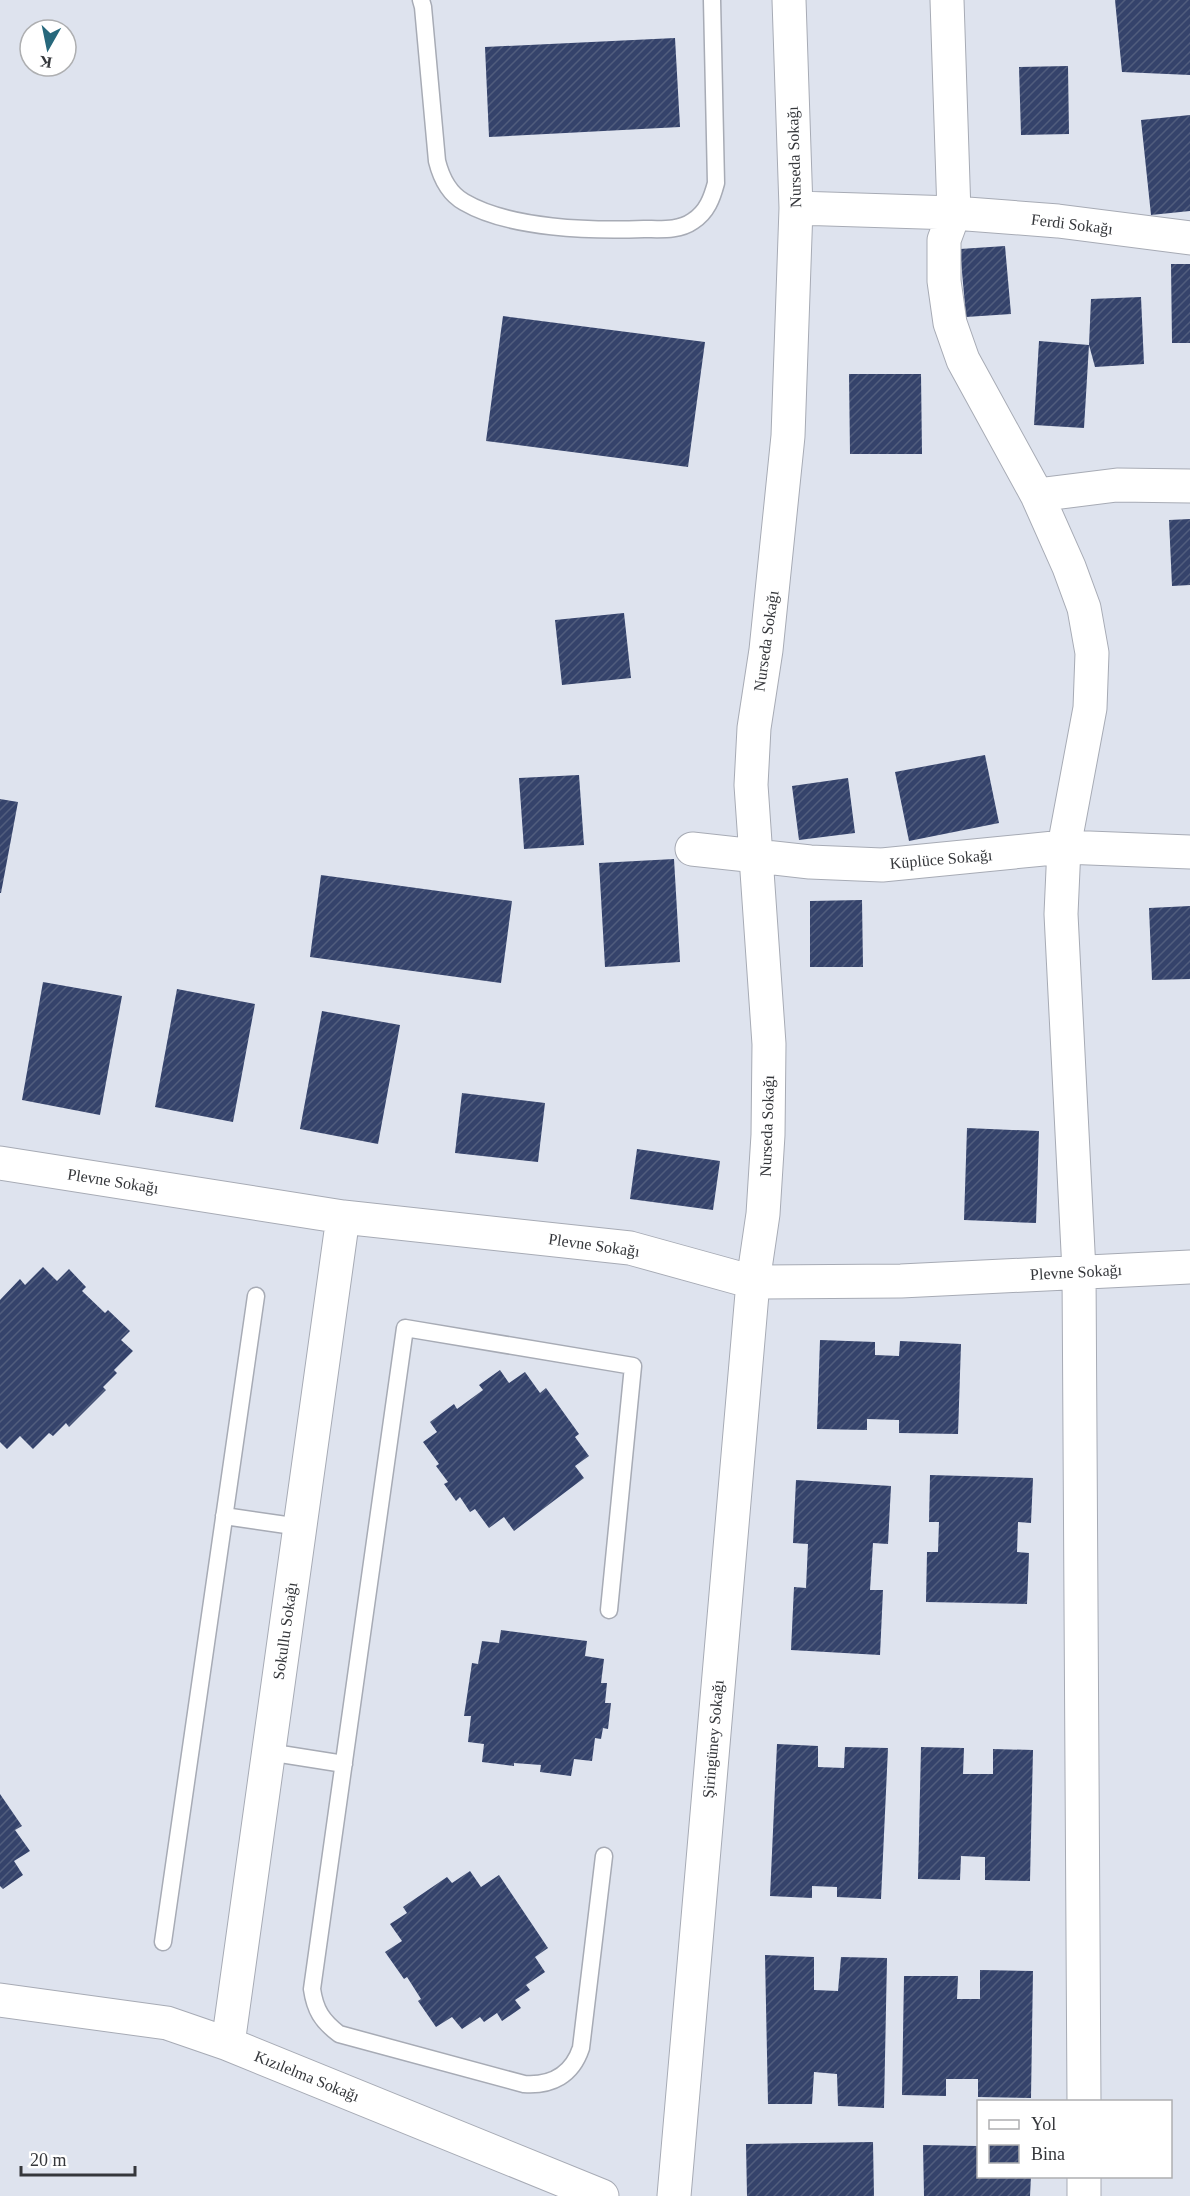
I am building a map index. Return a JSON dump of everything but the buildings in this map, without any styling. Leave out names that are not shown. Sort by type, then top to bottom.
[{"type":"street","name":"Nurseda Sokağı","points":[[753,1282],[762,1214],[768,1135],[769,1044],[752,785],[754,728],[766,650],[788,436],[795,208],[789,0]]},
{"type":"street","points":[[946,0],[954,213],[944,240],[944,281],[950,323],[963,360],[1036,495],[1069,567],[1084,608],[1092,653],[1090,708],[1064,847],[1061,914],[1078,1271],[1084,2100]]},
{"type":"street","name":"Ferdi Sokağı","points":[[795,208],[954,213],[1058,221],[1190,238]]},
{"type":"street","points":[[1036,495],[1118,485],[1190,486]]},
{"type":"street","name":"Küplüce Sokağı","points":[[692,849],[810,862],[882,865],[1064,847],[1190,852]]},
{"type":"street","name":"Plevne Sokağı","points":[[0,1163],[343,1217],[630,1248],[753,1282],[901,1281],[1190,1267]]},
{"type":"street","name":"Sokullu Sokağı","points":[[228,2044],[343,1217]]},
{"type":"street","name":"Şiringüney Sokağı","points":[[674,2196],[753,1282]]},
{"type":"street","name":"Kızılelma Sokağı","points":[[0,2000],[167,2023],[228,2044],[602,2196]]},
{"type":"street","points":[[1084,2178],[1084,2196]]},
{"type":"lane","points":[[421,0],[437,161],[441,176],[448,188],[462,201],[478,209],[506,217],[568,228],[603,231],[678,228],[693,222],[705,212],[712,198],[716,183],[712,0]]},
{"type":"lane","points":[[163,1942],[256,1296]]},
{"type":"lane","points":[[604,1856],[581,2048],[577,2059],[561,2077],[543,2084],[524,2084],[339,2034],[319,2015],[312,1989],[405,1328],[633,1366],[609,1610]]},
{"type":"lane","points":[[224,1516],[300,1527]]},
{"type":"lane","points":[[268,1752],[344,1764]]}]
